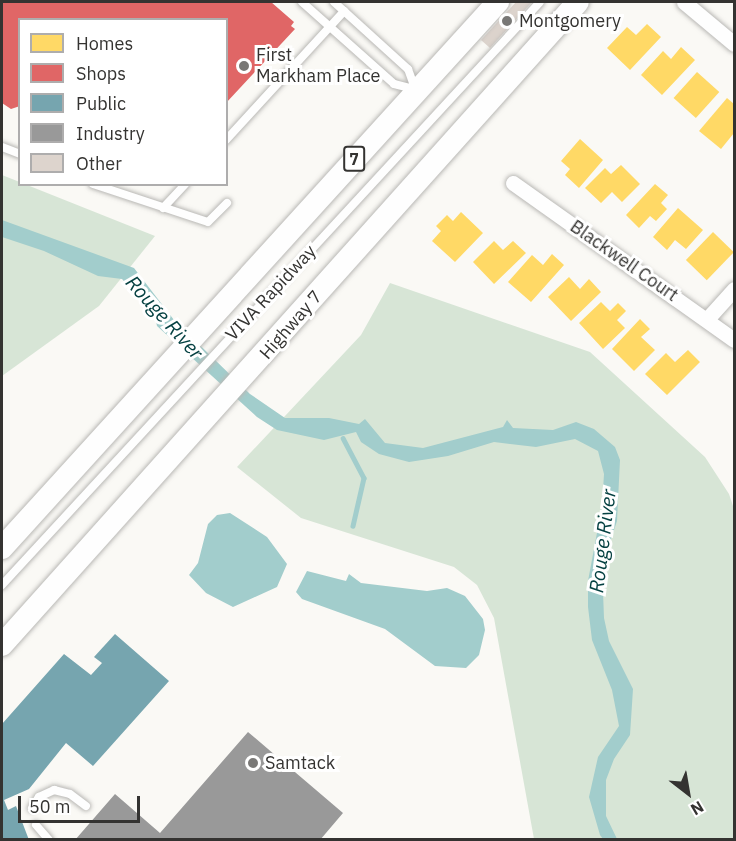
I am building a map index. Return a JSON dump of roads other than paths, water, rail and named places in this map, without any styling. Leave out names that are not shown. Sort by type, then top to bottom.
[{"type":"main road","name":"7","points":[[2,548],[160,378],[416,90],[498,2]]},
{"type":"main road","name":"Highway 7","points":[[2,645],[209,418],[578,2]]},
{"type":"street","points":[[684,2],[735,44]]},
{"type":"street","name":"Blackwell Court","points":[[513,183],[708,318],[735,340]]},
{"type":"street","points":[[708,318],[735,289]]},
{"type":"lane","points":[[302,2],[394,84],[416,90]]},
{"type":"lane","points":[[334,2],[408,69],[416,90]]},
{"type":"lane","name":"VIVA Rapidway","points":[[2,585],[540,2]]},
{"type":"lane","points":[[228,138],[344,11]]},
{"type":"lane","points":[[2,147],[18,153]]},
{"type":"lane","points":[[99,186],[208,222],[227,203]]},
{"type":"lane","points":[[163,208],[183,186]]},
{"type":"lane","points":[[32,808],[39,797],[54,790],[70,794],[86,806]]},
{"type":"lane","points":[[36,825],[49,840]]},
{"type":"water","name":"Rouge River","points":[[2,220],[134,268],[174,320],[250,394],[285,418],[329,418],[359,424],[365,419],[385,443],[423,448],[503,427],[507,420],[513,428],[553,430],[576,422],[594,429],[615,447],[620,460],[617,521],[602,566],[604,618],[609,641],[633,689],[630,735],[614,759],[606,780],[606,816],[617,839],[603,839],[600,835],[589,797],[598,757],[619,726],[612,690],[592,640],[588,607],[588,581],[602,506],[604,474],[598,451],[575,439],[536,447],[494,442],[448,456],[409,462],[379,454],[361,442],[356,432],[324,440],[277,430],[257,417],[157,326],[155,317],[122,279],[98,276],[44,251],[2,237]]},
{"type":"water","points":[[230,513],[267,537],[287,564],[277,587],[233,607],[206,593],[189,575],[198,563],[208,524],[217,515]]},
{"type":"water","points":[[307,571],[346,581],[349,574],[361,583],[427,591],[447,588],[465,596],[483,619],[485,630],[479,655],[466,668],[435,666],[385,629],[302,599],[296,592]]},
{"type":"waterway","points":[[343,438],[364,478],[353,526]]},
{"type":"place","name":"Montgomery","points":[[507,21]]},
{"type":"place","name":"First Markham Place","points":[[244,66]]},
{"type":"place","name":"Samtack","points":[[253,763]]}]
